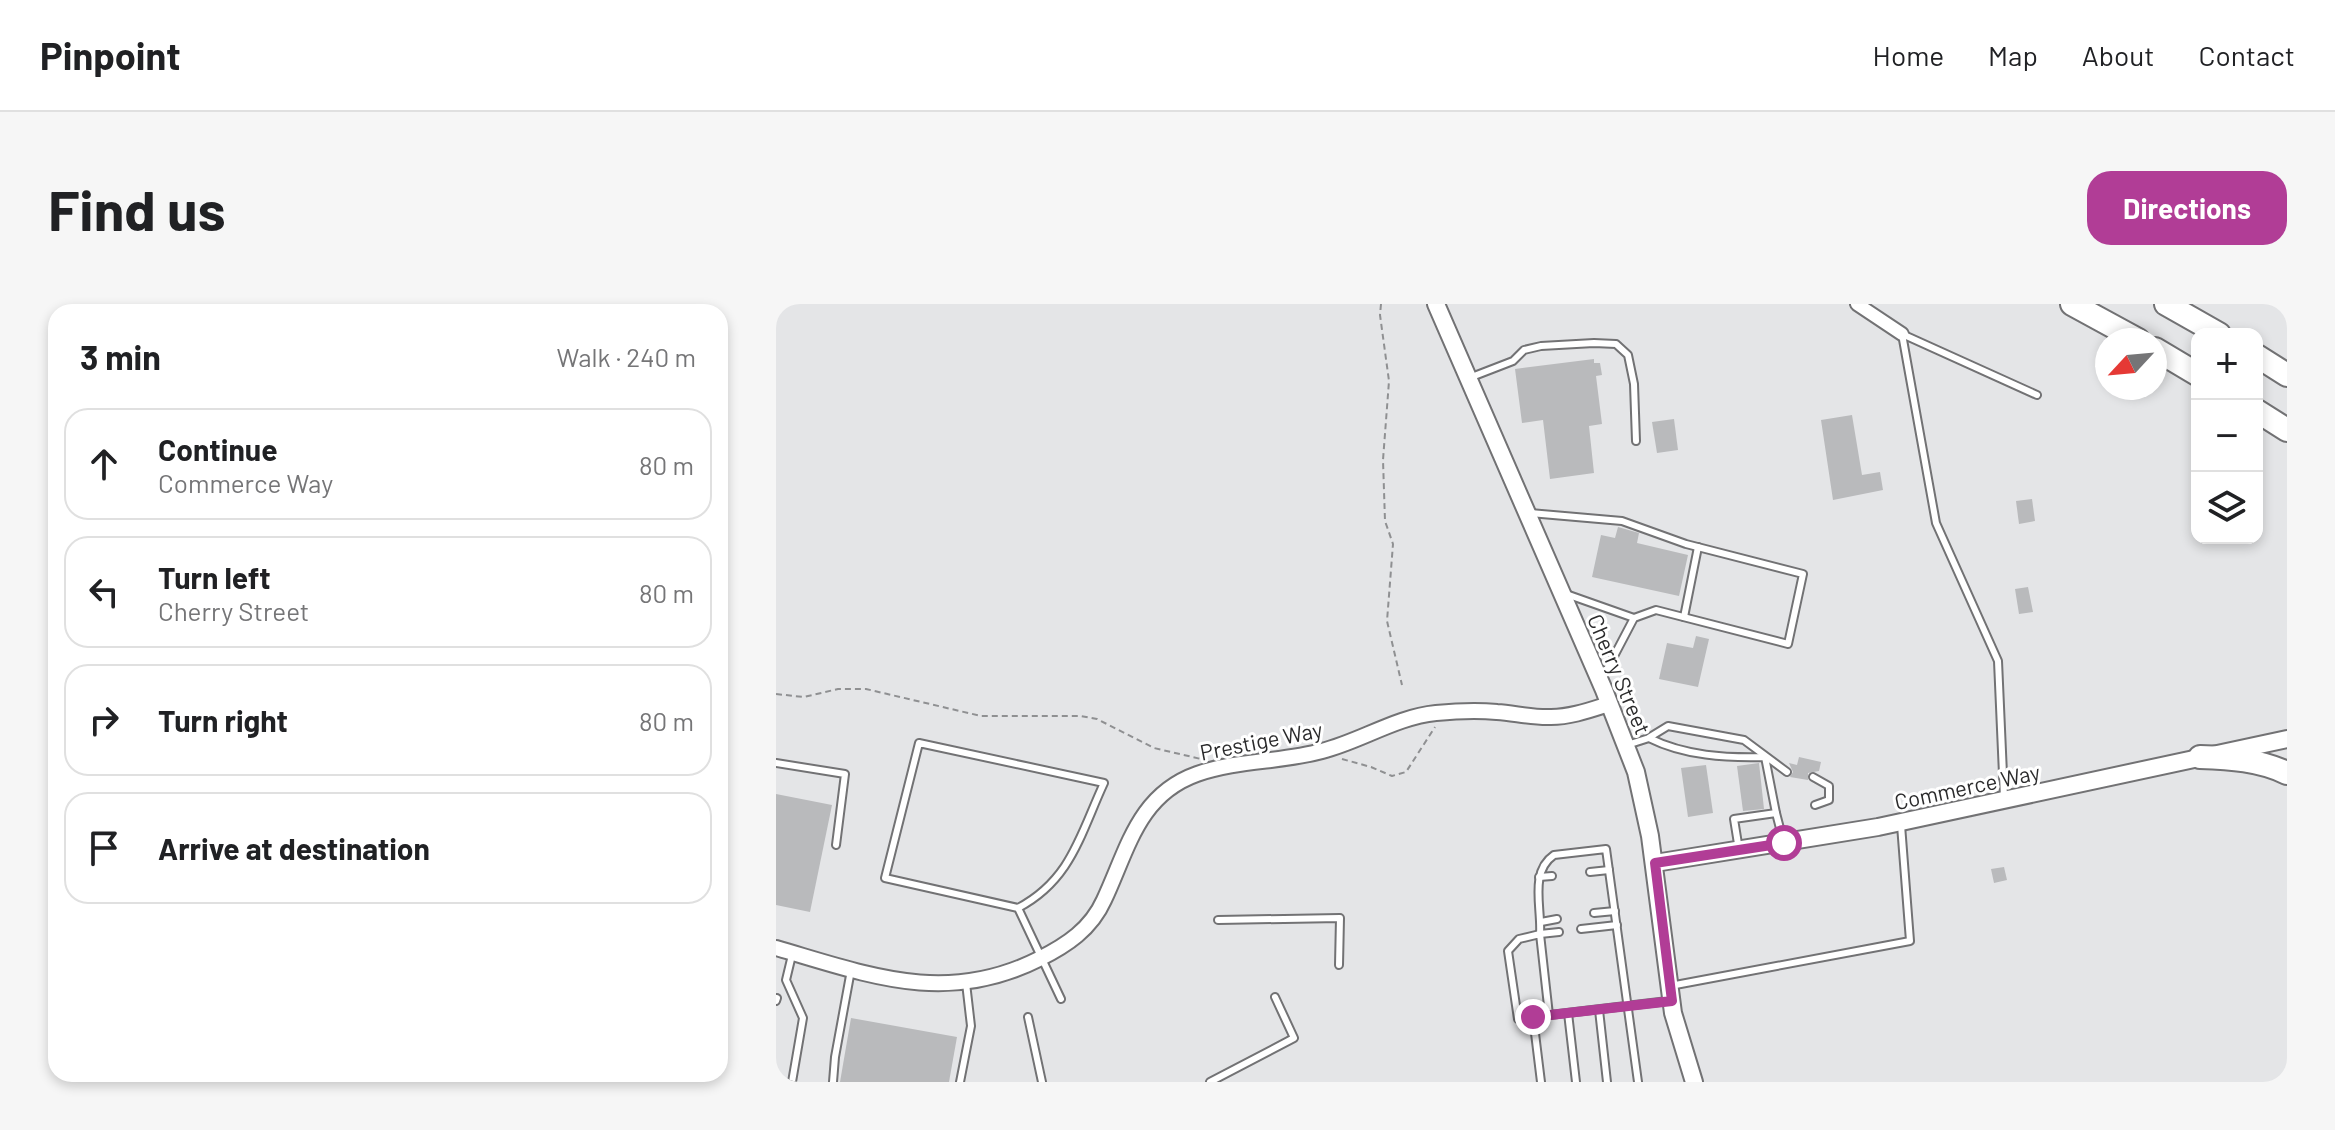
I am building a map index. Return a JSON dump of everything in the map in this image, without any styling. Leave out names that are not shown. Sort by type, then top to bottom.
[{"type":"highway","points":[[2072,304],[2116,328]]},
{"type":"highway","points":[[2166,304],[2208,328]]},
{"type":"highway","points":[[2167,356],[2191,370]]},
{"type":"highway","points":[[2263,360],[2287,375]]},
{"type":"highway","points":[[2263,415],[2287,430]]},
{"type":"highway","points":[[2200,757],[2243,760],[2287,773]]},
{"type":"main road","name":"Cherry Street","points":[[1436,304],[1600,682],[1643,796],[1655,863],[1671,993],[1681,1045],[1694,1082]]},
{"type":"main road","name":"Commerce Way","points":[[1655,863],[1901,823],[2287,739]]},
{"type":"street","points":[[1857,304],[1902,334]]},
{"type":"street","name":"Prestige Way","points":[[776,948],[910,983],[966,983],[1007,973],[1072,941],[1095,917],[1131,834],[1148,807],[1177,784],[1216,769],[1320,752],[1420,715],[1493,711],[1553,717],[1578,714],[1609,704]]},
{"type":"lane","points":[[1902,334],[2037,395]]},
{"type":"lane","points":[[1902,334],[1936,523],[1998,661],[2004,801]]},
{"type":"lane","points":[[1469,378],[1513,361],[1524,350],[1541,346],[1616,344],[1628,355],[1634,384],[1636,441]]},
{"type":"lane","points":[[1526,512],[1622,521],[1698,547],[1803,574],[1788,644],[1656,610],[1634,618],[1562,593]]},
{"type":"lane","points":[[1684,617],[1698,547]]},
{"type":"lane","points":[[1600,682],[1634,618]]},
{"type":"lane","points":[[1626,745],[1649,738],[1668,726],[1744,740],[1787,772]]},
{"type":"lane","points":[[1649,738],[1667,747],[1726,758],[1765,757]]},
{"type":"lane","points":[[919,743],[1104,783],[1065,869],[1051,887],[1018,908],[885,878],[919,743]]},
{"type":"lane","points":[[1765,757],[1784,843]]},
{"type":"lane","points":[[776,763],[845,774],[836,845]]},
{"type":"lane","points":[[1813,777],[1829,786],[1831,792],[1829,800],[1815,805]]},
{"type":"lane","points":[[1739,850],[1734,819],[1776,813]]},
{"type":"lane","points":[[1559,932],[1519,939],[1508,951],[1518,1019],[1628,1006],[1671,993],[1910,941],[1901,823]]},
{"type":"lane","points":[[1549,1015],[1540,934],[1539,877],[1542,867],[1554,855],[1606,849],[1638,1082]]},
{"type":"lane","points":[[1590,872],[1609,870]]},
{"type":"lane","points":[[1539,877],[1552,876]]},
{"type":"lane","points":[[1018,908],[1061,999]]},
{"type":"lane","points":[[1594,913],[1615,911]]},
{"type":"lane","points":[[1218,920],[1340,918],[1339,965]]},
{"type":"lane","points":[[1541,922],[1557,919]]},
{"type":"lane","points":[[1581,929],[1617,925]]},
{"type":"lane","points":[[792,1082],[803,1018],[786,980],[793,953]]},
{"type":"lane","points":[[833,1082],[851,970]]},
{"type":"lane","points":[[960,1082],[971,1026],[966,983]]},
{"type":"lane","points":[[1210,1082],[1294,1038],[1275,997]]},
{"type":"lane","points":[[1599,1010],[1607,1082]]},
{"type":"lane","points":[[1568,1013],[1576,1082]]},
{"type":"lane","points":[[1028,1017],[1042,1082]]},
{"type":"lane","points":[[1533,1017],[1541,1082]]},
{"type":"path","points":[[1381,304],[1389,381],[1383,460],[1385,521],[1393,544],[1387,621],[1402,685]]},
{"type":"path","points":[[776,694],[792,698],[838,689],[866,689],[981,716],[1081,716],[1097,719],[1154,748],[1201,758],[1216,769]]},
{"type":"path","points":[[1320,752],[1392,776],[1406,772],[1444,713]]},
{"type":"building","points":[[1594,359],[1594,363],[1600,363],[1602,375],[1596,376],[1602,424],[1589,426],[1594,473],[1550,479],[1543,420],[1522,423],[1515,369]]},
{"type":"building","points":[[1852,415],[1862,475],[1880,472],[1883,490],[1833,500],[1821,420]]},
{"type":"building","points":[[1674,419],[1678,450],[1657,453],[1652,422]]},
{"type":"building","points":[[2032,499],[2035,521],[2019,524],[2016,501]]},
{"type":"building","points":[[1618,527],[1639,533],[1637,543],[1688,555],[1679,596],[1592,577],[1601,535],[1615,538]]},
{"type":"building","points":[[2028,587],[2033,612],[2019,614],[2015,589]]},
{"type":"building","points":[[1696,636],[1709,639],[1698,687],[1659,679],[1667,643],[1693,648]]},
{"type":"building","points":[[1799,757],[1821,762],[1819,771],[1808,773],[1808,780],[1790,777],[1793,772],[1789,763],[1797,765]]},
{"type":"building","points":[[1759,763],[1764,809],[1743,811],[1737,766]]},
{"type":"building","points":[[1706,765],[1713,813],[1688,817],[1681,768]]},
{"type":"building","points":[[776,794],[832,805],[810,912],[776,905]]},
{"type":"building","points":[[2004,867],[2007,880],[1994,883],[1991,869]]},
{"type":"building","points":[[851,1018],[957,1037],[949,1082],[840,1082]]},
{"type":"route","points":[[1533,1017],[1672,1001],[1655,863],[1784,843]]}]
